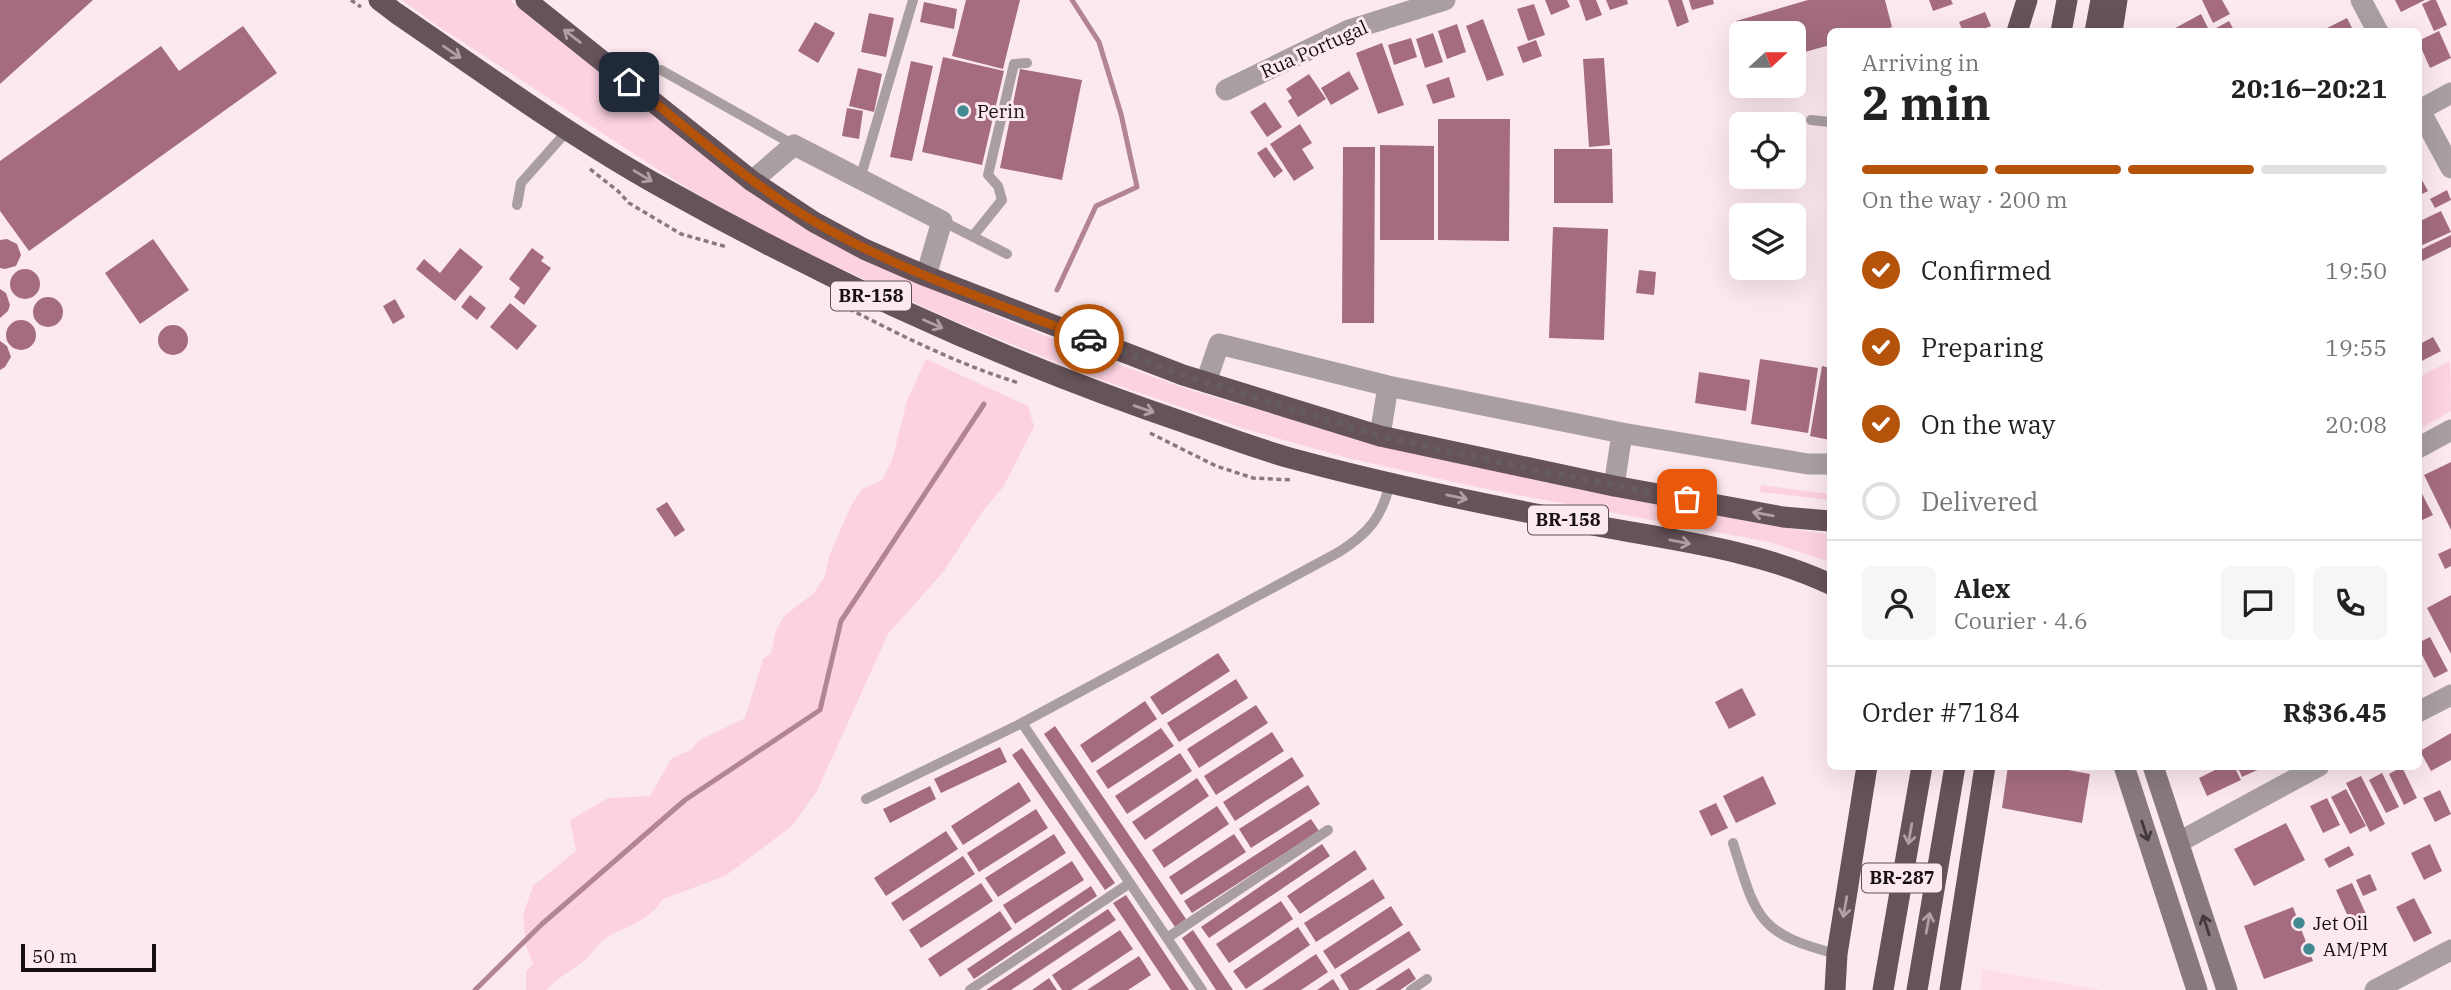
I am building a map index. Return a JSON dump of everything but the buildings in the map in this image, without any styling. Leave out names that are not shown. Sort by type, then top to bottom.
[{"type":"highway","name":"BR-158","points":[[380,0],[568,130],[663,188],[831,277],[992,351],[1134,406],[1289,457],[1512,510],[1747,556],[1805,572],[1827,583]]},
{"type":"highway","name":"BR-158","points":[[526,0],[752,181],[814,222],[864,249],[926,276],[1206,382],[1380,436],[1614,486],[1783,517],[1827,521]]},
{"type":"highway","points":[[2018,28],[2027,0]]},
{"type":"highway","points":[[2062,28],[2067,0]]},
{"type":"highway","points":[[2096,28],[2101,0]]},
{"type":"highway","points":[[2113,28],[2118,0]]},
{"type":"highway","points":[[1835,990],[1837,954],[1866,770]]},
{"type":"highway","name":"BR-287","points":[[1882,990],[1921,770]]},
{"type":"highway","name":"BR-287","points":[[1917,990],[1954,770]]},
{"type":"highway","points":[[1950,990],[1984,770]]},
{"type":"main road","points":[[2125,770],[2197,990]]},
{"type":"main road","points":[[2153,770],[2227,990]]},
{"type":"street","name":"Rua Portugal","points":[[1226,90],[1349,30],[1445,0]]},
{"type":"street","points":[[2361,0],[2376,28]]},
{"type":"street","points":[[2422,108],[2451,93]]},
{"type":"street","points":[[2422,115],[2451,168]]},
{"type":"street","points":[[752,181],[794,145],[942,220],[926,276]]},
{"type":"street","points":[[1206,382],[1219,344],[1388,386],[1622,433],[1808,464],[1827,464]]},
{"type":"street","points":[[1380,436],[1388,386]]},
{"type":"street","points":[[2422,446],[2451,430]]},
{"type":"street","points":[[1614,486],[1622,433]]},
{"type":"street","points":[[2422,710],[2451,695]]},
{"type":"street","points":[[2179,842],[2312,770]]},
{"type":"street","points":[[2375,990],[2451,950]]},
{"type":"lane","points":[[860,179],[913,0]]},
{"type":"lane","points":[[973,236],[1002,200],[998,186],[988,175],[1014,64],[1027,63]]},
{"type":"lane","points":[[661,69],[794,145]]},
{"type":"lane","points":[[1811,120],[1827,122]]},
{"type":"lane","points":[[517,205],[521,183],[568,130]]},
{"type":"lane","points":[[942,220],[1007,254]]},
{"type":"lane","points":[[866,800],[1022,723],[1339,552],[1359,539],[1385,505],[1390,483]]},
{"type":"lane","points":[[1022,723],[1202,990]]},
{"type":"lane","points":[[1167,938],[1328,830]]},
{"type":"lane","points":[[1732,843],[1751,900],[1768,925],[1782,936],[1837,954]]},
{"type":"lane","points":[[970,990],[1130,883]]},
{"type":"lane","points":[[1410,990],[1427,979]]},
{"type":"shaded area","points":[[402,0],[510,0],[708,158],[863,257],[955,299],[1094,356],[1193,391],[1294,420],[1770,525],[1827,534],[1827,561],[1769,542],[1481,488],[1348,458],[1245,429],[1085,374],[950,319],[786,243],[688,189]]},
{"type":"shaded area","points":[[926,359],[1028,406],[1034,427],[1003,487],[982,512],[944,571],[888,634],[817,791],[792,826],[725,876],[663,899],[645,917],[606,938],[586,959],[547,990],[526,990],[526,971],[533,964],[526,946],[523,915],[533,886],[576,851],[570,820],[608,798],[650,796],[671,759],[692,749],[698,741],[745,718],[763,659],[771,653],[776,631],[784,616],[814,593],[825,576],[829,556],[851,506],[862,489],[882,480],[892,460],[907,401]]},
{"type":"shaded area","points":[[2450,361],[2451,411],[2422,427],[2422,375]]},
{"type":"shaded area","points":[[1761,485],[1827,494],[1827,500],[1760,492]]},
{"type":"shaded area","points":[[1982,969],[2101,990],[1980,990]]},
{"type":"waterway","points":[[1057,290],[1096,206],[1137,187],[1121,114],[1099,42],[1072,0]]},
{"type":"waterway","points":[[475,990],[542,924],[685,800],[820,710],[841,621],[984,404]]},
{"type":"way so far","points":[[1089,339],[1183,375],[1380,436],[1687,499]]},
{"type":"place","name":"Perin","points":[[963,111]]},
{"type":"place","name":"Jet Oil","points":[[2299,923]]},
{"type":"place","name":"AM/PM","points":[[2309,949]]},
{"type":"route","points":[[629,82],[752,181],[814,222],[864,249],[926,276],[1089,339]]}]
